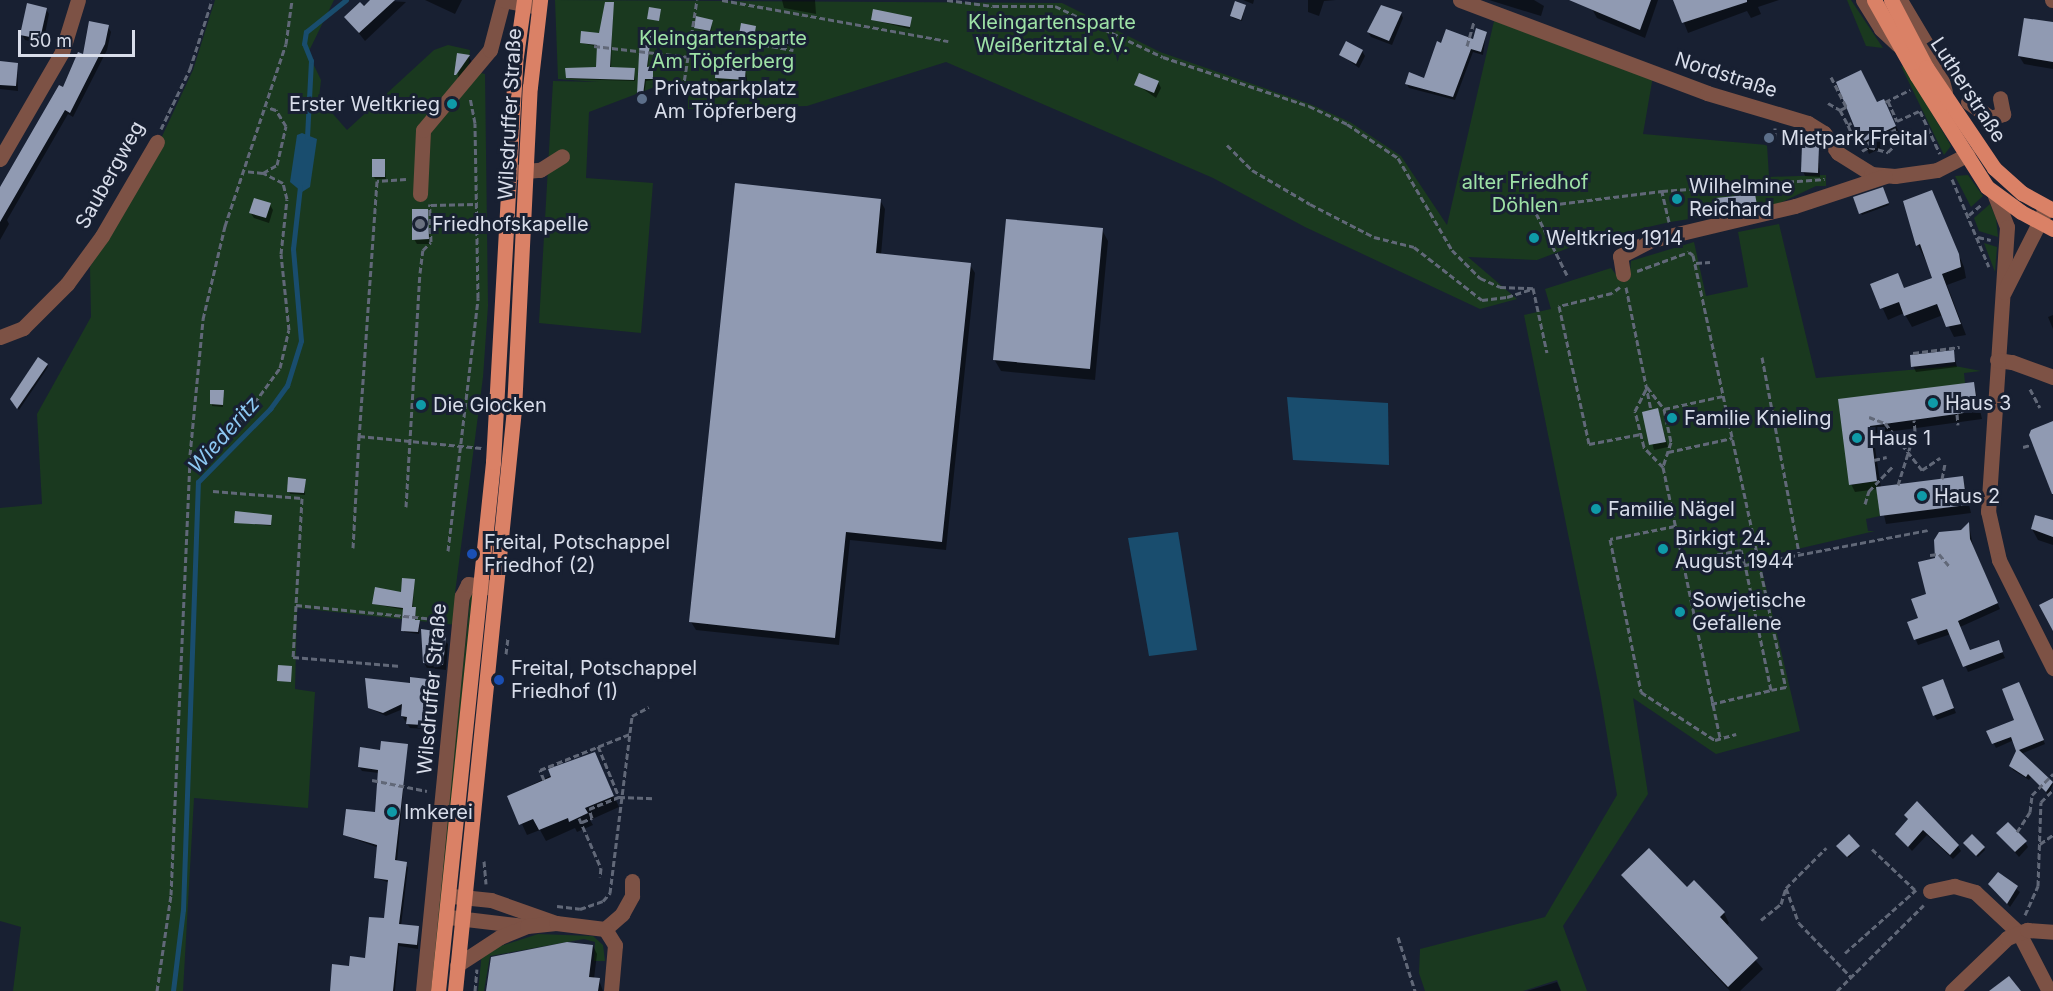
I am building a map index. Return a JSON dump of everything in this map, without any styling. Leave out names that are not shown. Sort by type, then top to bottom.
[{"type":"main road","name":"Lutherstraße","points":[[1885,2],[1899,46],[1967,155],[1990,197],[2018,209],[2048,217]]},
{"type":"main road","name":"Lutherstraße","points":[[1885,2],[1994,168],[2048,217]]},
{"type":"main road","name":"Wilsdruffer Straße","points":[[438,991],[454,918],[480,585],[497,406],[510,172],[531,3]]},
{"type":"main road","name":"Wilsdruffer Straße","points":[[456,896],[496,589],[514,410],[527,173],[531,3]]},
{"type":"main road","name":"Wilsdruffer Straße","points":[[454,918],[457,965],[455,991]]},
{"type":"street","points":[[0,159],[62,52],[78,0]]},
{"type":"street","points":[[426,200],[420,172],[423,130],[492,46],[503,0],[531,3]]},
{"type":"street","name":"Nordstraße","points":[[1460,0],[1707,93],[1808,123],[1857,167],[1885,176],[1937,170],[1967,155]]},
{"type":"street","points":[[1863,0],[1881,29],[1899,46]]},
{"type":"street","points":[[1900,0],[1937,62],[1946,92]]},
{"type":"street","points":[[1968,102],[1991,117],[2003,114],[2000,98]]},
{"type":"street","name":"Saubergweg","points":[[0,337],[23,328],[67,284],[102,236],[157,142]]},
{"type":"street","points":[[510,172],[527,173],[562,156]]},
{"type":"street","points":[[1624,279],[1620,256],[1673,235],[1795,206],[1885,176]]},
{"type":"street","name":"Lutherstraße","points":[[1990,197],[2007,227]]},
{"type":"street","points":[[2018,209],[2007,227],[2002,256],[2003,295],[1989,461],[1989,523],[1999,560],[2053,668]]},
{"type":"street","points":[[2003,295],[2048,217]]},
{"type":"street","points":[[1997,360],[2012,362],[2053,377]]},
{"type":"street","points":[[480,585],[496,589]]},
{"type":"street","name":"Wilsdruffer Straße","points":[[423,991],[462,596],[465,586],[480,585]]},
{"type":"street","points":[[456,896],[491,900],[556,923],[605,929],[622,914],[632,896],[632,881]]},
{"type":"street","points":[[1935,890],[1954,886],[1976,892],[2021,927],[2049,991]]},
{"type":"street","points":[[454,918],[527,926],[556,923]]},
{"type":"street","points":[[457,965],[500,937],[527,926]]},
{"type":"street","points":[[1952,991],[2021,927],[2053,932]]},
{"type":"street","points":[[605,929],[615,945],[611,991]]},
{"type":"path","name":"Saubergweg","points":[[157,142],[190,69],[212,0]]},
{"type":"path","points":[[157,991],[171,895],[189,455],[203,319],[225,226],[267,107],[286,44],[292,0]]},
{"type":"path","points":[[683,89],[697,0]]},
{"type":"path","points":[[722,0],[948,42]]},
{"type":"path","points":[[947,0],[993,6],[1055,6],[1163,57],[1309,106],[1347,124],[1398,158],[1452,250],[1480,278],[1500,287],[1533,288]]},
{"type":"path","points":[[1467,46],[1476,15]]},
{"type":"path","points":[[692,32],[793,50]]},
{"type":"path","points":[[594,46],[689,57]]},
{"type":"path","points":[[1831,77],[1846,107],[1840,110]]},
{"type":"path","points":[[448,551],[463,447],[478,298],[475,123],[472,101],[463,84]]},
{"type":"path","points":[[1910,90],[1886,101],[1897,121],[1919,110]]},
{"type":"path","points":[[1828,103],[1840,110],[1853,131],[1864,158]]},
{"type":"path","points":[[263,173],[277,165],[286,126],[276,110],[267,107]]},
{"type":"path","points":[[1769,138],[1774,139],[1776,124]]},
{"type":"path","points":[[1860,152],[1869,147],[1888,152],[1895,145],[1896,129],[1867,143],[1869,147]]},
{"type":"path","points":[[1227,145],[1252,170],[1310,204],[1374,237],[1414,247],[1482,300],[1507,297],[1533,288]]},
{"type":"path","points":[[1931,161],[1941,156]]},
{"type":"path","points":[[189,455],[203,454],[228,439],[280,368],[290,330],[281,254],[287,198],[283,183],[263,173],[245,171]]},
{"type":"path","points":[[353,548],[377,182],[402,182],[420,172]]},
{"type":"path","points":[[1567,275],[1533,207],[1662,192],[1830,178]]},
{"type":"path","points":[[1952,180],[1970,215],[1992,274]]},
{"type":"path","points":[[1662,192],[1673,235]]},
{"type":"path","points":[[1970,215],[1990,197]]},
{"type":"path","points":[[406,507],[420,273],[423,250],[431,242],[426,200],[476,204]]},
{"type":"path","points":[[1978,237],[1997,242]]},
{"type":"path","points":[[1624,279],[1633,280],[1638,270],[1689,252],[1696,263],[1786,687],[1711,704]]},
{"type":"path","points":[[1696,263],[1710,262]]},
{"type":"path","points":[[1624,279],[1651,410]]},
{"type":"path","points":[[1624,279],[1612,293],[1559,306],[1590,444],[1641,434]]},
{"type":"path","points":[[1533,288],[1547,353]]},
{"type":"path","points":[[1913,353],[1960,348]]},
{"type":"path","points":[[1762,357],[1799,553]]},
{"type":"path","points":[[1647,387],[1664,409],[1671,442],[1662,467]]},
{"type":"path","points":[[1647,387],[1635,411],[1644,447],[1662,467],[1720,738]]},
{"type":"path","points":[[2030,389],[2040,408]]},
{"type":"path","points":[[1664,409],[1723,396]]},
{"type":"path","points":[[1957,414],[1958,425]]},
{"type":"path","points":[[1869,417],[1885,423],[1922,470],[1940,458]]},
{"type":"path","points":[[1898,485],[1916,431],[1914,420]]},
{"type":"path","points":[[359,436],[477,447]]},
{"type":"path","points":[[1668,452],[1732,438]]},
{"type":"path","points":[[2023,447],[2030,445]]},
{"type":"path","points":[[1874,460],[1887,458]]},
{"type":"path","points":[[1942,479],[1946,463]]},
{"type":"path","points":[[1865,504],[1869,491],[1893,466]]},
{"type":"path","points":[[213,491],[302,498],[293,657],[401,666]]},
{"type":"path","points":[[1675,526],[1610,539],[1641,692],[1715,740],[1736,734]]},
{"type":"path","points":[[1745,565],[1928,530]]},
{"type":"path","points":[[1682,561],[1741,550],[1771,690]]},
{"type":"path","points":[[1930,555],[1939,554],[1949,566]]},
{"type":"path","points":[[295,605],[456,621]]},
{"type":"path","points":[[551,906],[580,909],[603,901],[610,893],[632,716],[649,707]]},
{"type":"path","points":[[544,780],[540,771],[630,734]]},
{"type":"path","points":[[598,746],[619,797]]},
{"type":"path","points":[[2017,832],[2030,812],[2032,795],[2053,774]]},
{"type":"path","points":[[372,780],[433,792]]},
{"type":"path","points":[[2021,927],[2038,886],[2041,802],[2053,790]]},
{"type":"path","points":[[582,822],[592,818],[589,809],[623,795],[654,798]]},
{"type":"path","points":[[579,818],[601,868],[600,877]]},
{"type":"path","points":[[2040,844],[2053,835]]},
{"type":"path","points":[[1761,920],[1781,904],[1786,888],[1826,848]]},
{"type":"path","points":[[1872,849],[1914,890]]},
{"type":"path","points":[[485,883],[491,887]]},
{"type":"path","points":[[1786,888],[1799,923],[1851,976]]},
{"type":"path","points":[[1845,953],[1914,890],[1935,890]]},
{"type":"path","points":[[1837,991],[1935,890]]},
{"type":"path","points":[[1398,937],[1415,991]]},
{"type":"path","points":[[475,991],[478,964]]},
{"type":"green space","points":[[215,0],[334,0],[308,53],[321,80],[319,98],[347,130],[434,50],[448,45],[470,50],[468,70],[485,74],[488,306],[483,377],[455,593],[457,625],[297,608],[295,689],[315,692],[308,808],[194,798],[183,991],[13,991],[21,927],[0,921],[0,508],[42,504],[37,414],[91,317],[90,267],[150,162],[193,70]]},
{"type":"green space","points":[[555,0],[1062,3],[1160,52],[1310,104],[1350,122],[1401,156],[1447,225],[1494,21],[1653,76],[1643,134],[1767,145],[1769,177],[1826,175],[1826,186],[1816,186],[1774,206],[1670,222],[1587,241],[1537,260],[1468,257],[1517,299],[1480,309],[1305,227],[1213,178],[946,62],[807,106],[688,109],[688,83],[649,84],[660,85],[589,112],[586,178],[653,183],[641,333],[539,323],[553,81],[599,82],[558,79]]},
{"type":"green space","points":[[1847,0],[1851,0],[1883,48],[1866,46]]},
{"type":"green space","points":[[1901,66],[1905,67],[1951,146],[1944,155]]},
{"type":"green space","points":[[1968,175],[1983,196],[1971,207],[1955,176]]},
{"type":"green space","points":[[1990,204],[1996,218],[1998,237],[1979,231],[1974,218]]},
{"type":"green space","points":[[1779,224],[1816,378],[1955,366],[1981,371],[1964,373],[1965,383],[1868,413],[1850,485],[1877,481],[1880,516],[1866,519],[1868,531],[1875,531],[1759,558],[1800,731],[1716,754],[1633,698],[1648,794],[1563,926],[1587,991],[1561,991],[1557,980],[1523,991],[1425,991],[1419,973],[1420,949],[1545,917],[1617,795],[1600,693],[1524,315],[1551,309],[1545,289],[1611,268],[1617,276],[1630,271],[1631,261],[1694,242],[1706,296],[1748,287],[1738,232]]},
{"type":"green space","points":[[1984,243],[1997,247],[1995,272]]},
{"type":"green space","points":[[473,589],[432,991],[428,991],[470,599],[466,598]]},
{"type":"green space","points":[[538,934],[593,936],[603,945],[605,961],[594,961],[595,942],[584,939],[490,956],[484,991],[478,991],[482,952]]},
{"type":"water","points":[[302,133],[317,139],[310,187],[302,192],[290,182],[297,135]]},
{"type":"water","points":[[1287,397],[1388,403],[1389,465],[1293,460]]},
{"type":"water","points":[[1178,532],[1197,650],[1149,656],[1128,538]]},
{"type":"building","points":[[370,0],[395,0],[359,33],[344,17],[360,2],[364,6]]},
{"type":"building","points":[[1569,0],[1651,0],[1640,30]]},
{"type":"building","points":[[1673,0],[1747,0],[1747,2],[1682,23]]},
{"type":"building","points":[[1235,1],[1246,5],[1241,20],[1230,16]]},
{"type":"building","points":[[605,2],[614,2],[610,67],[635,68],[634,80],[566,78],[565,68],[596,67],[597,45],[580,43],[581,31],[599,33]]},
{"type":"building","points":[[27,3],[47,8],[40,39],[20,35]]},
{"type":"building","points":[[1381,5],[1402,12],[1389,41],[1367,32]]},
{"type":"building","points":[[649,7],[661,9],[659,21],[647,19]]},
{"type":"building","points":[[873,9],[912,17],[910,27],[871,20]]},
{"type":"building","points":[[696,16],[713,20],[710,31],[694,28]]},
{"type":"building","points":[[2024,18],[2053,22],[2053,62],[2018,56]]},
{"type":"building","points":[[89,21],[109,25],[105,44],[70,113],[65,110],[0,222],[0,187],[59,85],[63,87],[78,52],[83,54]]},
{"type":"building","points":[[741,23],[756,26],[754,38],[739,35]]},
{"type":"building","points":[[1476,28],[1487,32],[1481,52],[1471,49],[1453,97],[1405,84],[1409,72],[1424,78],[1437,41],[1441,43],[1446,29],[1473,39]]},
{"type":"building","points":[[782,31],[797,33],[796,45],[780,43]]},
{"type":"building","points":[[640,34],[651,36],[647,67],[653,66],[653,79],[645,79],[643,95],[637,94]]},
{"type":"building","points":[[1346,41],[1363,50],[1356,64],[1339,55]]},
{"type":"building","points":[[457,53],[470,55],[454,75]]},
{"type":"building","points":[[0,61],[18,63],[16,86],[0,85]]},
{"type":"building","points":[[716,63],[746,65],[745,80],[715,78]]},
{"type":"building","points":[[1861,70],[1877,102],[1884,99],[1896,126],[1861,143],[1836,82]]},
{"type":"building","points":[[1139,73],[1159,81],[1154,93],[1134,85]]},
{"type":"building","points":[[1802,145],[1819,146],[1818,173],[1801,172]]},
{"type":"building","points":[[372,159],[385,159],[385,177],[372,177]]},
{"type":"building","points":[[735,183],[881,199],[876,253],[971,263],[942,542],[846,532],[835,638],[689,622]]},
{"type":"building","points":[[1883,187],[1889,203],[1859,214],[1853,197]]},
{"type":"building","points":[[1932,190],[1959,254],[1961,267],[1942,274],[1961,324],[1946,327],[1937,304],[1904,316],[1899,302],[1880,309],[1870,284],[1898,273],[1904,288],[1932,278],[1920,244],[1916,246],[1903,201]]},
{"type":"building","points":[[1755,194],[1757,205],[1717,209],[1716,198]]},
{"type":"building","points":[[254,198],[271,203],[266,218],[249,213]]},
{"type":"building","name":"Friedhofskapelle","points":[[412,209],[428,209],[429,239],[412,240]]},
{"type":"building","points":[[1006,219],[1103,228],[1090,369],[993,360]]},
{"type":"building","points":[[1954,350],[1955,362],[1911,367],[1910,355]]},
{"type":"building","points":[[38,357],[48,364],[17,409],[10,399]]},
{"type":"building","points":[[1974,382],[1978,411],[1870,426],[1877,481],[1849,485],[1838,399]]},
{"type":"building","points":[[210,390],[224,390],[223,405],[210,404]]},
{"type":"building","points":[[1658,408],[1666,442],[1649,445],[1642,412]]},
{"type":"building","points":[[2053,421],[2052,494],[2029,435],[2031,430]]},
{"type":"building","name":"Haus 2","points":[[1963,476],[1967,505],[1880,516],[1876,487]]},
{"type":"building","points":[[288,477],[306,479],[304,493],[287,492]]},
{"type":"building","points":[[235,511],[272,515],[271,525],[234,523]]},
{"type":"building","points":[[2035,515],[2053,520],[2053,537],[2031,529]]},
{"type":"building","points":[[1969,522],[1970,539],[1998,603],[1958,621],[1970,650],[1999,640],[2003,652],[1963,667],[1947,629],[1914,640],[1907,622],[1918,618],[1911,599],[1926,594],[1918,562],[1935,558],[1934,540],[1939,532],[1961,530]]},
{"type":"building","points":[[402,578],[415,579],[412,607],[416,607],[415,620],[420,620],[418,632],[401,631],[403,608],[372,604],[375,587],[401,592]]},
{"type":"building","points":[[2053,598],[2053,631],[2039,605]]},
{"type":"building","points":[[421,629],[435,631],[435,636],[446,637],[443,665],[423,663]]},
{"type":"building","points":[[278,665],[292,666],[291,682],[277,681]]},
{"type":"building","points":[[410,677],[427,679],[422,725],[406,724],[407,717],[401,716],[402,704],[383,713],[368,708],[365,678],[410,683]]},
{"type":"building","points":[[1943,679],[1954,708],[1933,716],[1922,687]]},
{"type":"building","points":[[2019,682],[2044,740],[2019,750],[2053,782],[2046,792],[2028,774],[2026,777],[2009,766],[2016,751],[2011,737],[1992,744],[1986,731],[2014,720],[2002,689]]},
{"type":"building","points":[[381,741],[408,744],[395,860],[407,862],[399,924],[419,926],[417,945],[398,943],[393,991],[330,991],[332,964],[349,966],[350,956],[365,958],[369,917],[384,918],[388,880],[374,878],[377,845],[343,835],[346,809],[375,812],[378,770],[358,767],[360,747],[380,750]]},
{"type":"building","points":[[595,752],[614,796],[585,808],[588,813],[569,822],[568,818],[539,830],[533,819],[519,825],[507,796],[551,777],[548,769]]},
{"type":"building","points":[[1917,801],[1959,845],[1950,855],[1923,830],[1908,847],[1895,834],[1908,819],[1904,815]]},
{"type":"building","points":[[2008,822],[2027,841],[2015,852],[1996,833]]},
{"type":"building","points":[[1849,834],[1860,846],[1847,857],[1836,846]]},
{"type":"building","points":[[1972,834],[1985,847],[1976,856],[1963,843]]},
{"type":"building","points":[[1649,848],[1687,887],[1694,880],[1725,912],[1720,917],[1758,958],[1728,987],[1621,875]]},
{"type":"building","points":[[1998,872],[2018,886],[2007,904],[1988,884]]},
{"type":"building","points":[[567,942],[593,945],[589,977],[600,978],[598,991],[486,991],[491,957]]},
{"type":"building","points":[[2009,976],[2021,991],[1989,991]]},
{"type":"waterway","name":"Wiederitz","points":[[307,137],[311,61],[304,44],[306,32],[346,0]]},
{"type":"waterway","name":"Wiederitz","points":[[173,991],[183,910],[198,482],[270,409],[287,386],[301,341],[293,249],[300,187]]},
{"type":"place","name":"Privatparkplatz Am Töpferberg","points":[[642,99]]},
{"type":"place","name":"Erster Weltkrieg","points":[[452,104]]},
{"type":"place","name":"Mietpark Freital","points":[[1769,138]]},
{"type":"place","name":"Wilhelmine Reichard","points":[[1677,199]]},
{"type":"place","name":"Friedhofskapelle","points":[[420,224]]},
{"type":"place","name":"Weltkrieg 1914","points":[[1534,238]]},
{"type":"place","name":"Haus 3","points":[[1933,403]]},
{"type":"place","name":"Die Glocken","points":[[421,405]]},
{"type":"place","name":"Familie Knieling","points":[[1672,418]]},
{"type":"place","name":"Haus 1","points":[[1857,438]]},
{"type":"place","name":"Haus 2","points":[[1922,496]]},
{"type":"place","name":"Familie Nägel","points":[[1596,509]]},
{"type":"place","name":"Birkigt 24. August 1944","points":[[1663,549]]},
{"type":"place","name":"Freital, Potschappel Friedhof (2)","points":[[472,554]]},
{"type":"place","name":"Sowjetische Gefallene","points":[[1680,612]]},
{"type":"place","name":"Freital, Potschappel Friedhof (1)","points":[[499,680]]},
{"type":"place","name":"Imkerei","points":[[392,812]]},
{"type":"park label","name":"Kleingartensparte Weißeritztal e.V.","points":[[1052,34]]},
{"type":"park label","name":"Kleingartensparte Am Töpferberg","points":[[723,50]]},
{"type":"park label","name":"alter Friedhof Döhlen","points":[[1525,194]]}]
